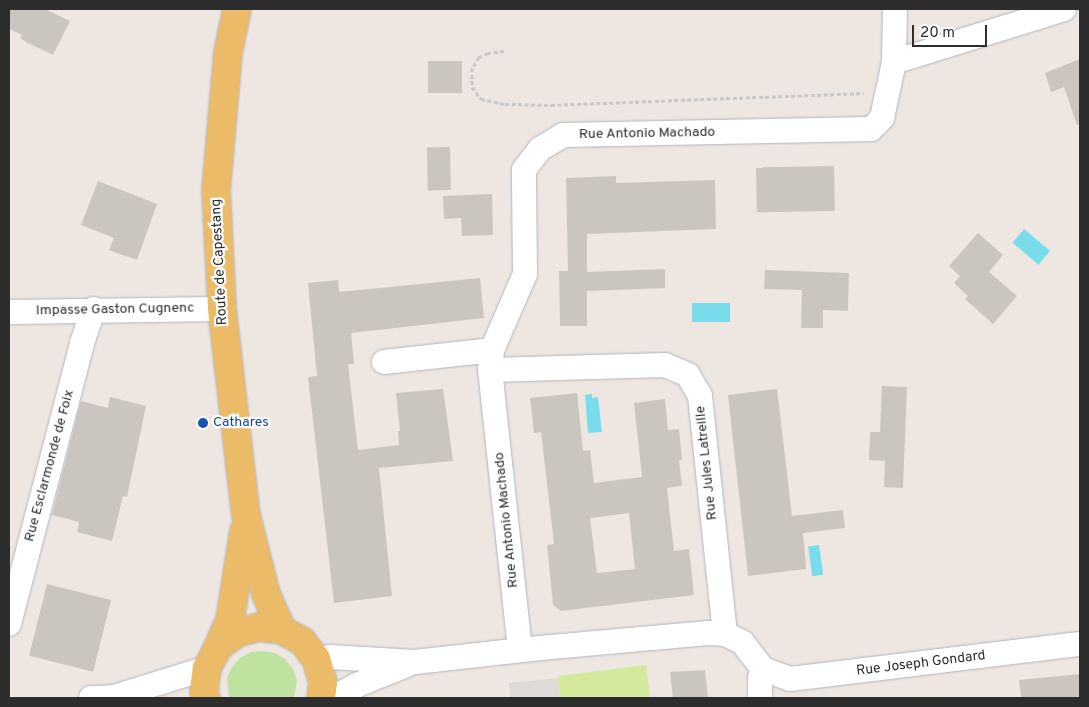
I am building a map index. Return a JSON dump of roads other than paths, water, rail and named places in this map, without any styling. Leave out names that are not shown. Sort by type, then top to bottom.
[{"type":"main road","name":"Route de Capestang","points":[[237,9],[228,53],[216,189],[222,309],[246,514],[266,594],[282,630]]},
{"type":"main road","name":"Route de Capestang","points":[[206,698],[204,691],[212,658],[230,620],[236,593],[246,514]]},
{"type":"main road","points":[[212,658],[237,633],[259,627],[282,630],[302,641],[316,659],[323,682],[321,698]]},
{"type":"street","name":"Rue Antonio Machado","points":[[520,650],[491,360],[525,274],[524,170],[540,149],[563,135],[871,129],[882,118],[894,62],[895,9]]},
{"type":"street","points":[[894,62],[1064,9]]},
{"type":"street","name":"Impasse Gaston Cugnenc","points":[[9,312],[94,309],[222,309]]},
{"type":"street","name":"Rue Esclarmonde de Foix","points":[[9,624],[82,343],[94,309]]},
{"type":"street","name":"Rue Jules Latreille","points":[[384,362],[491,360],[665,365],[688,375],[700,396],[725,634]]},
{"type":"street","points":[[316,659],[330,657],[415,662],[520,650],[708,633],[725,634],[742,642],[763,669],[760,678],[760,698]]},
{"type":"street","name":"Rue Joseph Gondard","points":[[763,669],[790,679],[1080,644]]},
{"type":"street","points":[[91,698],[118,697],[212,658]]},
{"type":"street","points":[[332,698],[357,685],[415,662]]},
{"type":"water","points":[[1024,229],[1050,251],[1038,265],[1012,243]]},
{"type":"water","points":[[692,303],[730,303],[730,322],[692,322]]},
{"type":"water","points":[[592,394],[592,398],[598,397],[602,432],[588,433],[585,395]]},
{"type":"water","points":[[819,545],[823,575],[812,576],[808,547]]},
{"type":"place","name":"Cathares","points":[[203,423]]}]
